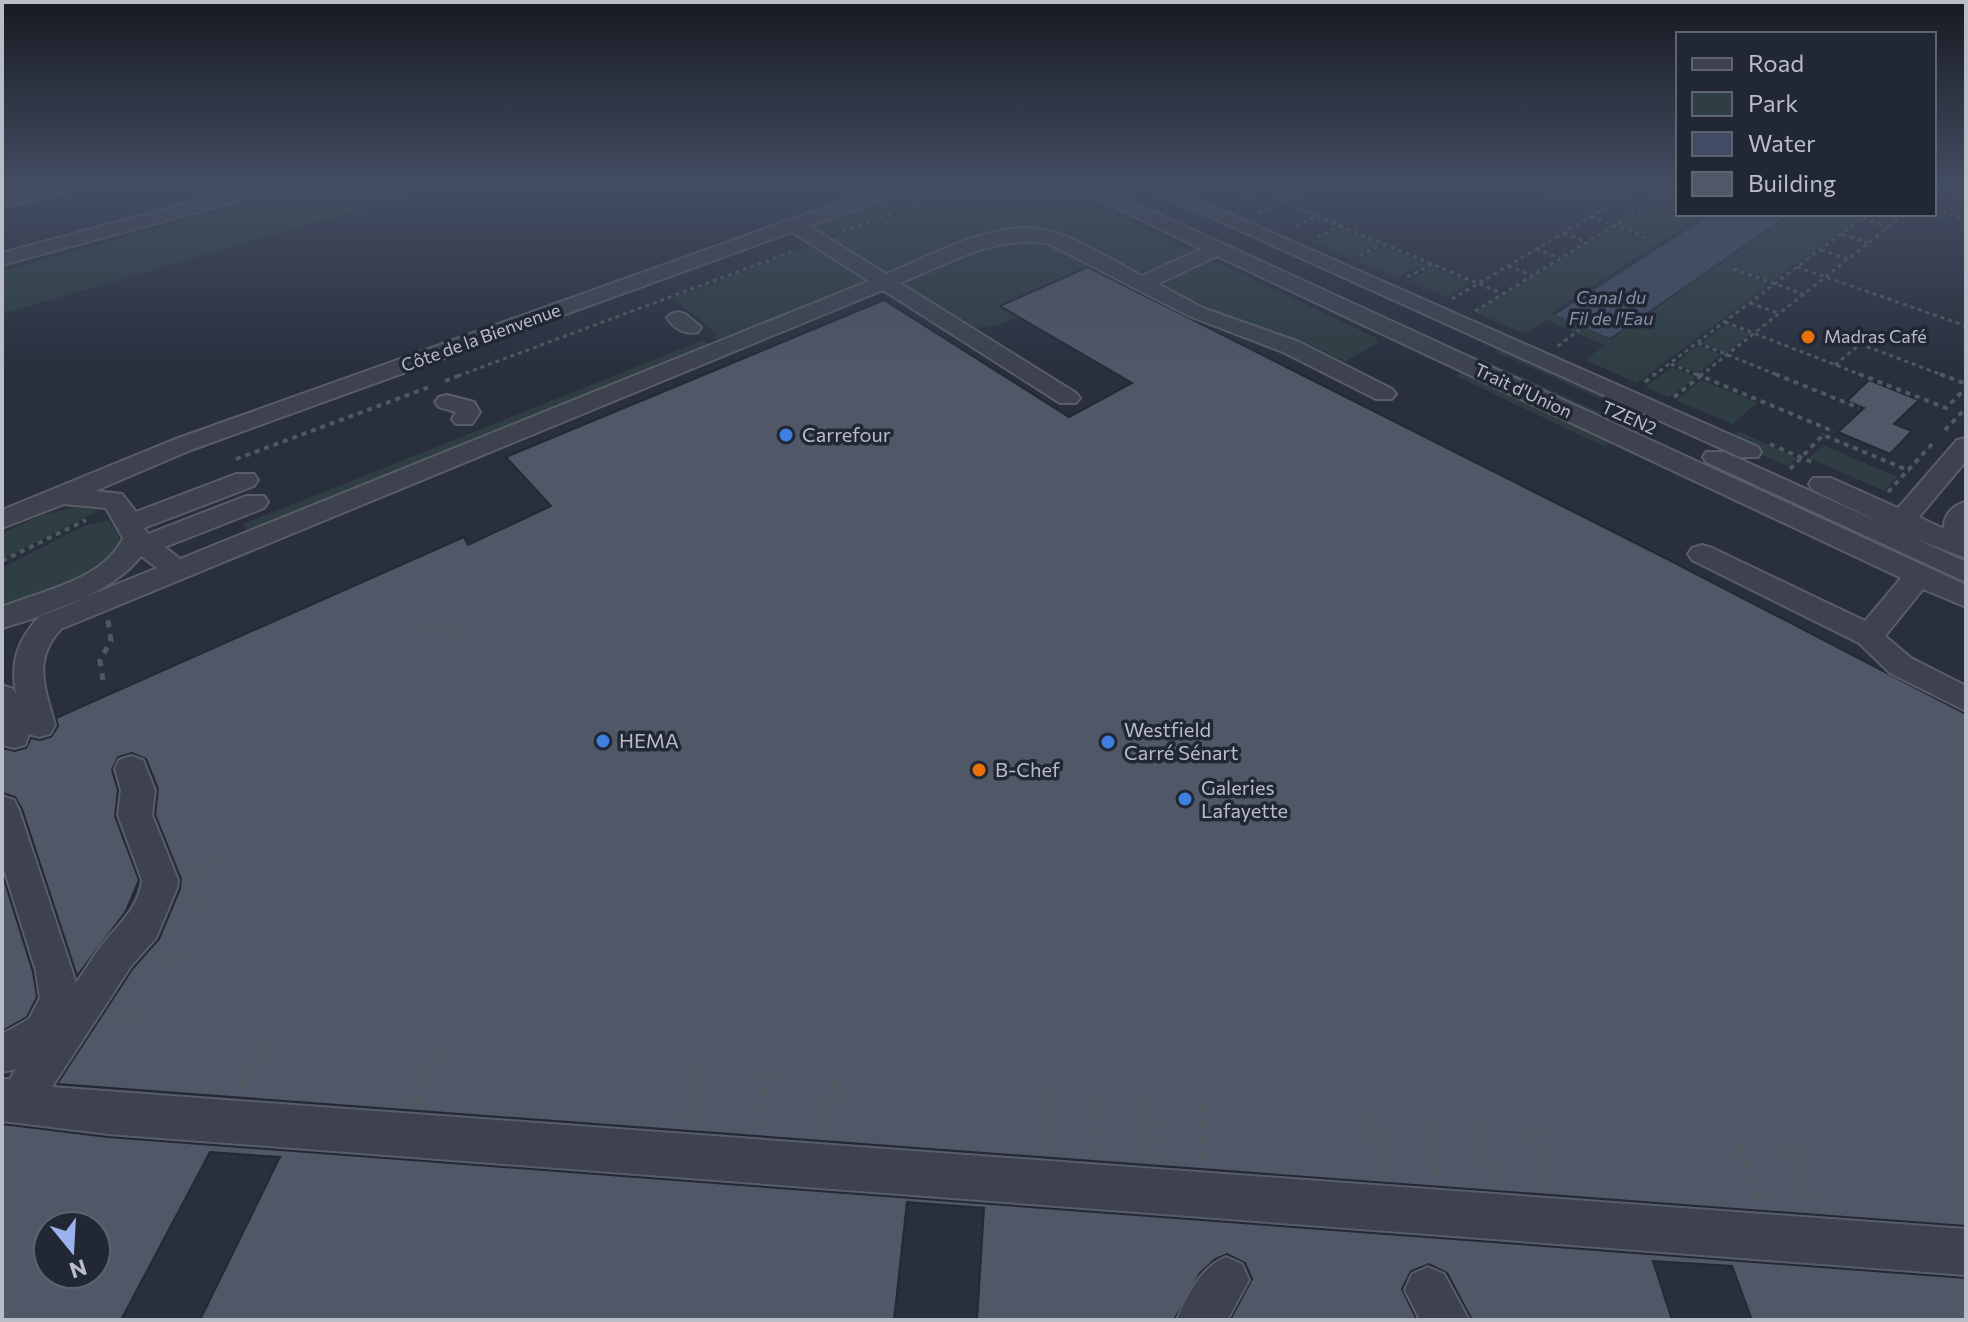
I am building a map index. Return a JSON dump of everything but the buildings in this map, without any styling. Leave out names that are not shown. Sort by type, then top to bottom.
[{"type":"street","points":[[2,259],[48,247]]},
{"type":"street","name":"Côte de la Bienvenue","points":[[2,520],[182,445],[734,247]]},
{"type":"street","points":[[829,247],[1068,398]]},
{"type":"street","points":[[2,697],[27,731],[28,664],[34,637],[51,622],[74,611],[556,416],[668,380],[759,343],[886,282],[972,247]]},
{"type":"street","points":[[1069,247],[1196,312],[1291,347],[1384,394]]},
{"type":"street","name":"Trait d'Union","points":[[1212,247],[1966,597]]},
{"type":"street","name":"TZEN2","points":[[1256,247],[1904,533],[1966,574]]},
{"type":"street","name":"Trait d'Union","points":[[1288,247],[1656,411],[1904,533],[1966,549]]},
{"type":"street","points":[[1142,284],[1217,249]]},
{"type":"street","points":[[1919,575],[1904,533],[1966,445]]},
{"type":"street","points":[[132,528],[243,481]]},
{"type":"street","points":[[60,497],[103,497],[177,570]]},
{"type":"street","name":"Côte de la Bienvenue","points":[[2,528],[60,497]]},
{"type":"street","points":[[1966,510],[1957,520],[1958,533],[1966,549]]},
{"type":"street","points":[[2,618],[110,573],[130,556],[132,528]]},
{"type":"street","points":[[1702,554],[1869,636],[1879,651],[1910,671],[1966,699]]},
{"type":"street","points":[[1919,575],[1947,577],[1966,574]]},
{"type":"street","points":[[1869,636],[1919,575]]},
{"type":"street","points":[[131,769],[138,790],[135,815],[160,880],[159,888],[143,926],[118,954],[11,1100],[41,1107],[1966,1252]]},
{"type":"street","points":[[2,810],[55,971],[60,999],[43,1033],[6,1054]]},
{"type":"street","points":[[1200,1320],[1226,1280]]},
{"type":"path","points":[[243,481],[806,247]]},
{"type":"path","points":[[1352,261],[1379,247]]},
{"type":"path","points":[[1390,247],[1502,293]]},
{"type":"path","points":[[1432,311],[1539,247]]},
{"type":"path","points":[[1471,313],[1578,247]]},
{"type":"path","points":[[1639,386],[1824,247]]},
{"type":"path","points":[[1656,411],[1864,247]]},
{"type":"path","points":[[1535,249],[1560,258]]},
{"type":"path","points":[[1820,250],[1848,259]]},
{"type":"path","points":[[1400,282],[1432,264]]},
{"type":"path","points":[[1507,265],[1531,275]]},
{"type":"path","points":[[1797,267],[1966,326]]},
{"type":"path","points":[[1733,269],[1803,294]]},
{"type":"path","points":[[1750,303],[1779,314]]},
{"type":"path","points":[[1725,322],[1835,365],[1946,408],[1966,386],[1860,344],[1835,365]]},
{"type":"path","points":[[1554,349],[1579,330]]},
{"type":"path","points":[[1697,343],[1859,408]]},
{"type":"path","points":[[1670,363],[1828,429],[1823,435]]},
{"type":"path","points":[[1887,493],[1966,408]]},
{"type":"path","points":[[2,561],[132,528]]},
{"type":"path","points":[[426,625],[468,635]]},
{"type":"path","points":[[159,888],[227,856]]},
{"type":"path","points":[[222,1121],[269,1037]]},
{"type":"path","points":[[401,1134],[438,1049]]},
{"type":"path","points":[[678,1155],[702,1069]]},
{"type":"path","points":[[749,1160],[767,1074]]},
{"type":"path","points":[[819,1166],[836,1079]]},
{"type":"path","points":[[1041,1183],[1046,1094]]},
{"type":"path","points":[[1094,1187],[1098,1098]]},
{"type":"path","points":[[1149,1102],[1151,1191]]},
{"type":"path","points":[[1202,1105],[1205,1194]]},
{"type":"path","points":[[1372,1118],[1388,1209]]},
{"type":"path","points":[[1427,1122],[1443,1213]]},
{"type":"path","points":[[1479,1126],[1499,1217]]},
{"type":"path","points":[[1533,1131],[1556,1221]]},
{"type":"path","points":[[1740,1146],[1774,1237]]},
{"type":"path","points":[[1790,1149],[1826,1241]]},
{"type":"green space","points":[[90,247],[233,247],[2,314],[2,271]]},
{"type":"green space","points":[[809,247],[817,247],[867,282],[723,343],[712,337],[717,334],[673,298]]},
{"type":"green space","points":[[843,247],[980,247],[890,272]]},
{"type":"green space","points":[[984,247],[1058,247],[1093,264],[999,306],[1016,317],[986,328],[975,327],[907,285],[907,280]]},
{"type":"green space","points":[[1074,247],[1183,247],[1192,251],[1190,255],[1155,270],[1133,271]]},
{"type":"green space","points":[[1323,247],[1375,247],[1351,259]]},
{"type":"green space","points":[[1386,247],[1425,263],[1397,278],[1356,261]]},
{"type":"green space","points":[[1583,247],[1654,247],[1550,314],[1612,339],[1745,247],[1819,247],[1772,282],[1732,269],[1769,284],[1637,383],[1585,360],[1605,345],[1546,320],[1525,334],[1474,312]]},
{"type":"green space","points":[[1206,261],[1219,263],[1376,338],[1378,343],[1344,362],[1307,343],[1296,345],[1166,286],[1170,278]]},
{"type":"green space","points":[[1433,267],[1470,283],[1447,297],[1409,281]]},
{"type":"green space","points":[[1727,325],[1750,334],[1726,353],[1702,343]]},
{"type":"green space","points":[[703,340],[712,346],[249,533],[243,524]]},
{"type":"green space","points":[[1699,345],[1722,355],[1698,373],[1675,364]]},
{"type":"green space","points":[[1501,346],[1648,411],[1641,417],[1494,351]]},
{"type":"green space","points":[[1482,359],[1630,426],[1622,432],[1474,364]]},
{"type":"green space","points":[[1672,367],[1696,377],[1669,397],[1645,387]]},
{"type":"green space","points":[[1467,369],[1616,438],[1605,447],[1456,376]]},
{"type":"green space","points":[[1701,380],[1757,403],[1732,424],[1676,400]]},
{"type":"green space","points":[[1738,431],[1797,458],[1787,466],[1728,439]]},
{"type":"green space","points":[[1823,445],[1897,477],[1884,491],[1809,458]]},
{"type":"green space","points":[[77,507],[99,511],[2,559],[2,533],[42,515]]},
{"type":"green space","points":[[109,520],[119,536],[120,546],[91,575],[2,609],[2,568],[83,526]]},
{"type":"water","name":"Canal du Fil de l'Eau","points":[[1661,247],[1742,247],[1610,338],[1555,315]]},
{"type":"place","name":"Madras Café","points":[[1808,337]]},
{"type":"place","name":"Carrefour","points":[[786,435]]},
{"type":"place","name":"HEMA","points":[[603,741]]},
{"type":"place","name":"Westfield Carré Sénart","points":[[1108,742]]},
{"type":"place","name":"B-Chef","points":[[979,770]]},
{"type":"place","name":"Galeries Lafayette","points":[[1185,799]]}]
